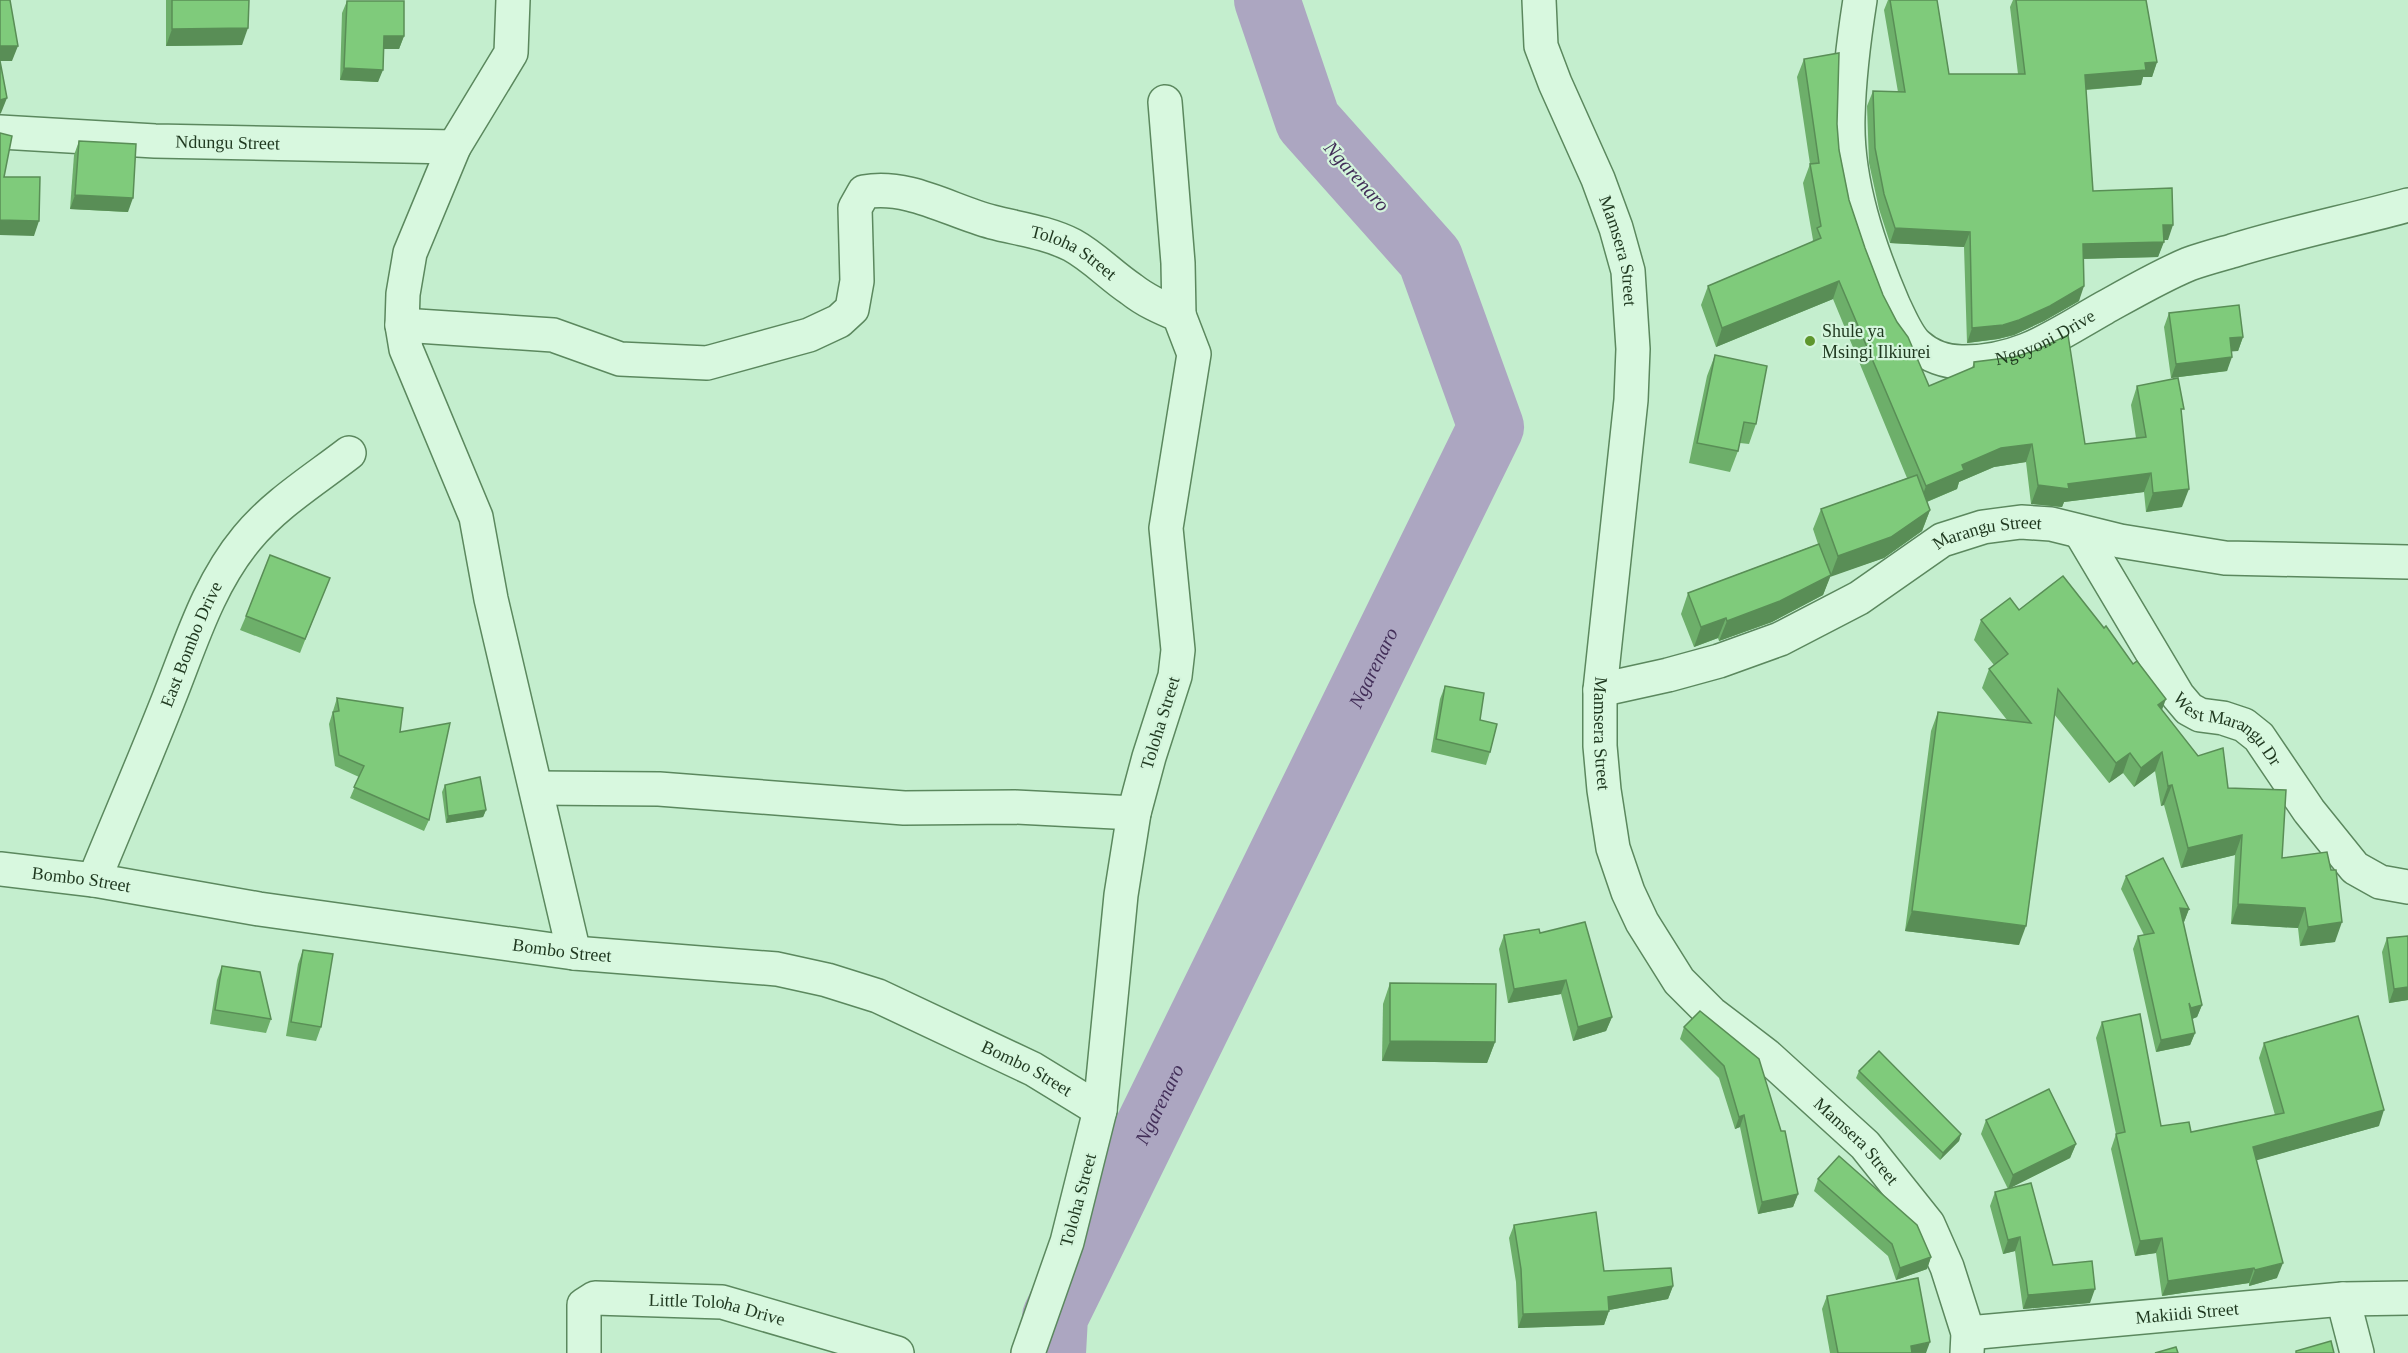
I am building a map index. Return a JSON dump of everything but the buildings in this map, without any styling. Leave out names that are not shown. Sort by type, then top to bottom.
[{"type":"street","points":[[513,0],[511,53],[454,147],[410,253],[403,294],[402,325],[406,349],[476,517],[491,599],[574,953]]},
{"type":"street","name":"Mamsera Street","points":[[1539,0],[1541,46],[1598,180],[1616,228],[1628,271],[1633,349],[1631,400],[1600,690],[1600,746],[1613,848],[1642,922],[1679,981],[1711,1013],[1766,1055],[1865,1145],[1928,1224],[1947,1267],[1968,1343]]},
{"type":"street","name":"Ngoyoni Drive","points":[[1860,0],[1855,31],[1848,119],[1852,171],[1862,216],[1882,278],[1914,344],[1930,356],[1959,362],[1989,361],[2018,354],[2048,342],[2105,308],[2188,264],[2270,240],[2408,205]]},
{"type":"street","points":[[1165,102],[1178,263],[1179,315]]},
{"type":"street","name":"Ndungu Street","points":[[0,132],[155,141],[454,147]]},
{"type":"street","name":"Toloha Street","points":[[402,325],[553,335],[620,359],[707,363],[809,335],[839,321],[852,309],[857,281],[855,208],[864,192],[879,190],[907,193],[991,222],[1039,232],[1071,245],[1104,266],[1128,288],[1149,302],[1179,315],[1194,354],[1166,528],[1176,615],[1178,650],[1175,676],[1134,813],[1121,895],[1100,1110],[1067,1242],[1028,1353]]},
{"type":"street","name":"East Bombo Drive","points":[[94,880],[170,696],[187,646],[225,570],[247,538],[284,502],[349,453]]},
{"type":"street","name":"Marangu Street","points":[[1600,690],[1688,669],[1780,639],[1859,598],[1942,540],[1983,527],[2021,522],[2051,524],[2081,533],[2224,558],[2408,562]]},
{"type":"street","name":"West Marangu Dr","points":[[2081,533],[2178,696],[2189,709],[2200,715],[2223,718],[2244,725],[2259,737],[2309,811],[2355,867],[2380,882],[2408,887]]},
{"type":"street","points":[[536,788],[659,789],[904,808],[1016,807],[1134,813]]},
{"type":"street","name":"Bombo Street","points":[[0,869],[94,880],[259,909],[574,953],[777,969],[827,980],[878,996],[1033,1069],[1100,1110]]},
{"type":"street","name":"Little Toloha Drive","points":[[584,1353],[584,1305],[595,1298],[722,1302],[897,1353]]},
{"type":"street","name":"Makiidi Street","points":[[1968,1343],[2343,1299],[2408,1298]]},
{"type":"street","points":[[2343,1299],[2357,1353]]},
{"type":"waterway","name":"Ngarenaro","points":[[1053,1353],[1055,1317],[1491,427],[1430,258],[1308,121],[1267,0]]},
{"type":"place","name":"Shule ya Msingi Ilkiurei","points":[[1810,341]]}]
